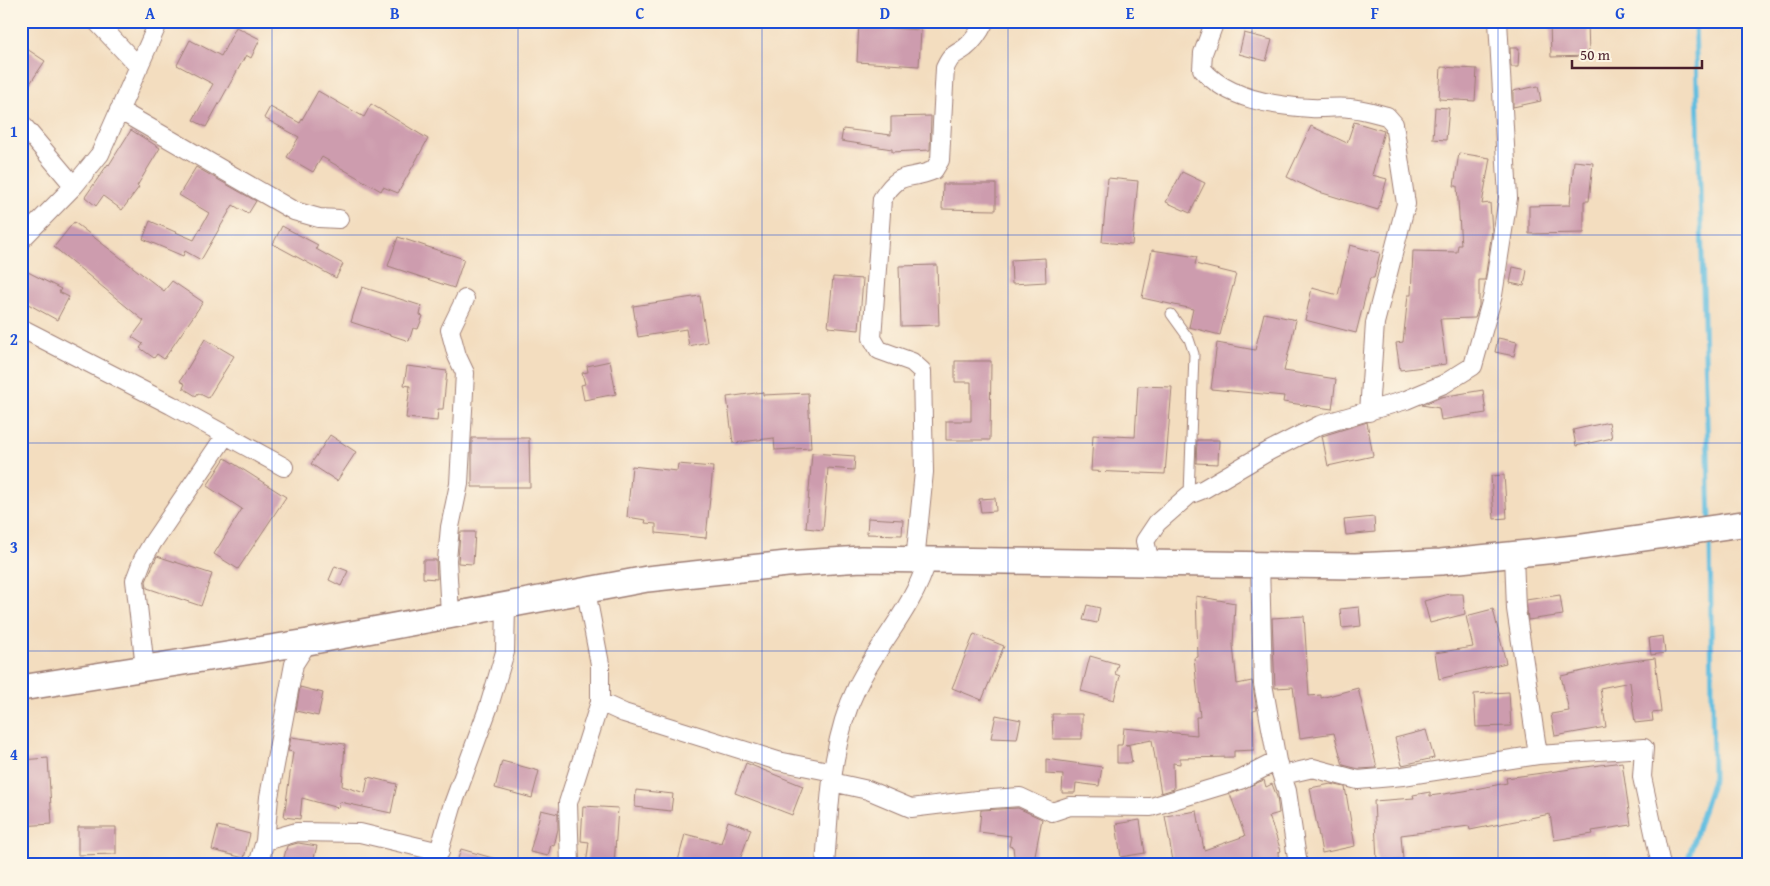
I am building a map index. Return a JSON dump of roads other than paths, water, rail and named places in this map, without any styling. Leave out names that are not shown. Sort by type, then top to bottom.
[{"type":"main road","points":[[21,688],[308,642],[450,614],[506,606],[647,580],[787,564],[861,559],[1355,566],[1441,562],[1514,555],[1723,529],[1749,524]]},
{"type":"street","points":[[96,21],[139,66]]},
{"type":"street","points":[[21,240],[74,186],[100,154],[158,21]]},
{"type":"street","points":[[825,865],[832,777],[841,725],[847,709],[878,651],[914,598],[921,561],[924,472],[922,371],[912,362],[879,350],[872,338],[882,199],[892,183],[907,176],[934,170],[940,160],[945,68],[952,55],[965,48],[977,36],[985,21]]},
{"type":"street","points":[[1215,21],[1203,53],[1202,69],[1211,80],[1238,94],[1267,104],[1312,108],[1349,108],[1387,116],[1394,124],[1406,204],[1375,323],[1369,412]]},
{"type":"street","points":[[1150,562],[1145,540],[1157,523],[1189,495],[1204,489],[1269,451],[1320,425],[1406,400],[1444,384],[1473,366],[1493,295],[1508,198],[1498,21]]},
{"type":"street","points":[[119,110],[294,211],[319,218],[339,219]]},
{"type":"street","points":[[21,123],[74,186]]},
{"type":"street","points":[[450,614],[447,560],[450,527],[460,475],[465,373],[457,356],[450,330],[466,299]]},
{"type":"street","points":[[21,328],[170,405],[284,467]]},
{"type":"street","points":[[145,668],[135,580],[143,559],[153,542],[224,436]]},
{"type":"street","points":[[1514,555],[1516,608],[1538,755]]},
{"type":"street","points":[[1260,564],[1263,684],[1298,865]]},
{"type":"street","points":[[570,865],[568,803],[600,702],[600,664],[586,591]]},
{"type":"street","points":[[265,841],[297,832],[360,833],[438,858],[452,807],[489,706],[505,652],[506,606]]},
{"type":"street","points":[[258,865],[265,841],[270,797],[294,664],[308,642]]},
{"type":"street","points":[[600,702],[624,713],[832,777],[911,808],[977,800],[1020,798],[1052,812],[1070,806],[1151,807],[1280,768],[1314,768],[1358,780],[1403,776],[1538,755],[1644,748],[1642,777],[1661,865]]},
{"type":"lane","points":[[1171,314],[1189,339],[1194,354],[1189,495]]},
{"type":"waterway","points":[[1695,21],[1710,521]]},
{"type":"waterway","points":[[1686,865],[1713,780],[1710,537]]}]
